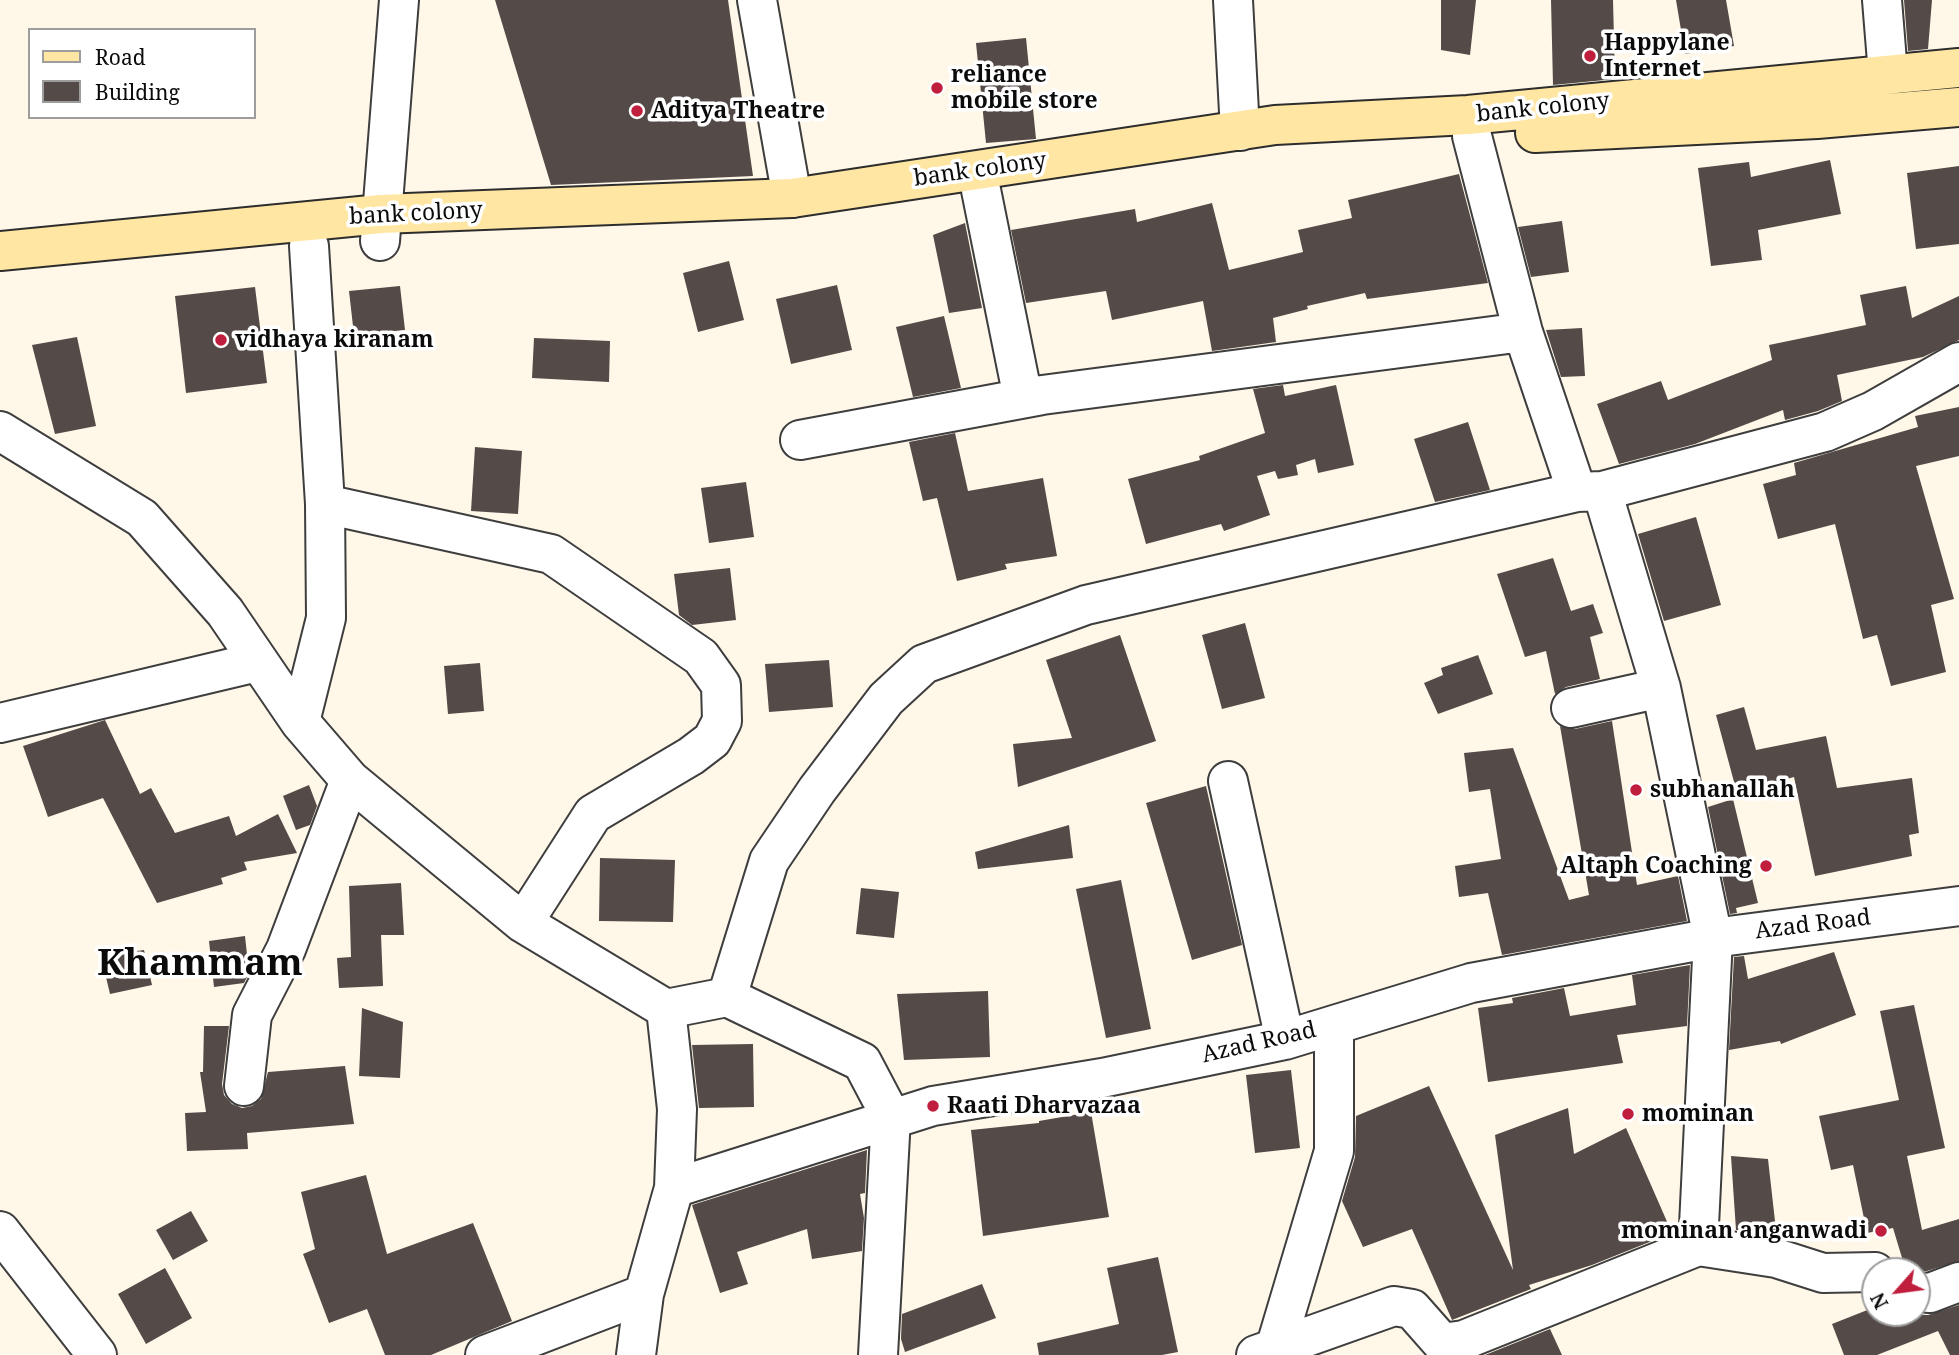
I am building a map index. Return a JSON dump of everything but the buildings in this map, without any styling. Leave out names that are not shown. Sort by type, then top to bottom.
[{"type":"main road","name":"bank colony","points":[[0,251],[381,228],[792,198],[1275,125],[1468,115],[1959,68]]},
{"type":"main road","points":[[0,271],[309,246],[381,228],[833,210],[1302,145],[1816,119],[1959,107]]},
{"type":"street","points":[[381,228],[399,0]]},
{"type":"street","points":[[757,0],[792,198]]},
{"type":"street","points":[[1233,0],[1240,131]]},
{"type":"street","points":[[1882,0],[1888,74]]},
{"type":"street","points":[[1472,136],[1523,332],[1589,491],[1661,688],[1713,938],[1698,1246]]},
{"type":"street","points":[[981,190],[1023,398]]},
{"type":"street","points":[[300,722],[326,618],[325,504],[309,246]]},
{"type":"street","points":[[800,440],[1023,398],[1523,332]]},
{"type":"street","points":[[727,997],[769,860],[817,790],[886,699],[923,664],[1086,605],[1589,491],[1825,432],[1873,411],[1959,362]]},
{"type":"street","points":[[0,431],[142,518],[225,612],[300,722],[350,780],[523,923],[666,1009],[727,997],[862,1062],[891,1117],[878,1355]]},
{"type":"street","points":[[325,504],[551,554],[701,657],[720,685],[723,721],[712,740],[691,756],[593,814],[523,923]]},
{"type":"street","points":[[0,723],[257,662]]},
{"type":"street","points":[[1571,708],[1661,688]]},
{"type":"street","points":[[244,1086],[252,1016],[286,949],[350,780]]},
{"type":"street","points":[[1228,781],[1285,1041]]},
{"type":"street","name":"Azad Road","points":[[674,1188],[891,1117],[933,1106],[1102,1078],[1285,1041],[1471,984],[1713,938],[1959,906]]},
{"type":"street","points":[[636,1355],[644,1294],[674,1188],[677,1109],[666,1009]]},
{"type":"street","points":[[1264,1353],[1334,1151],[1334,1025]]},
{"type":"street","points":[[0,1231],[97,1355]]},
{"type":"street","points":[[1264,1353],[1394,1306],[1412,1309],[1442,1343],[1464,1340],[1698,1246],[1776,1258],[1823,1273],[1861,1272]]},
{"type":"street","points":[[1931,1293],[1959,1282]]},
{"type":"street","points":[[485,1355],[644,1294]]},
{"type":"place","name":"Happylane Internet","points":[[1590,56]]},
{"type":"place","name":"reliance mobile store","points":[[937,88]]},
{"type":"place","name":"Aditya Theatre","points":[[637,111]]},
{"type":"place","name":"vidhaya kiranam","points":[[221,340]]},
{"type":"place","name":"subhanallah","points":[[1636,790]]},
{"type":"place","name":"Altaph Coaching","points":[[1766,866]]},
{"type":"place","name":"Raati Dharvazaa","points":[[933,1106]]},
{"type":"place","name":"mominan","points":[[1628,1114]]},
{"type":"place","name":"mominan anganwadi","points":[[1881,1231]]},
{"type":"district","name":"Khammam","points":[[200,964]]}]
